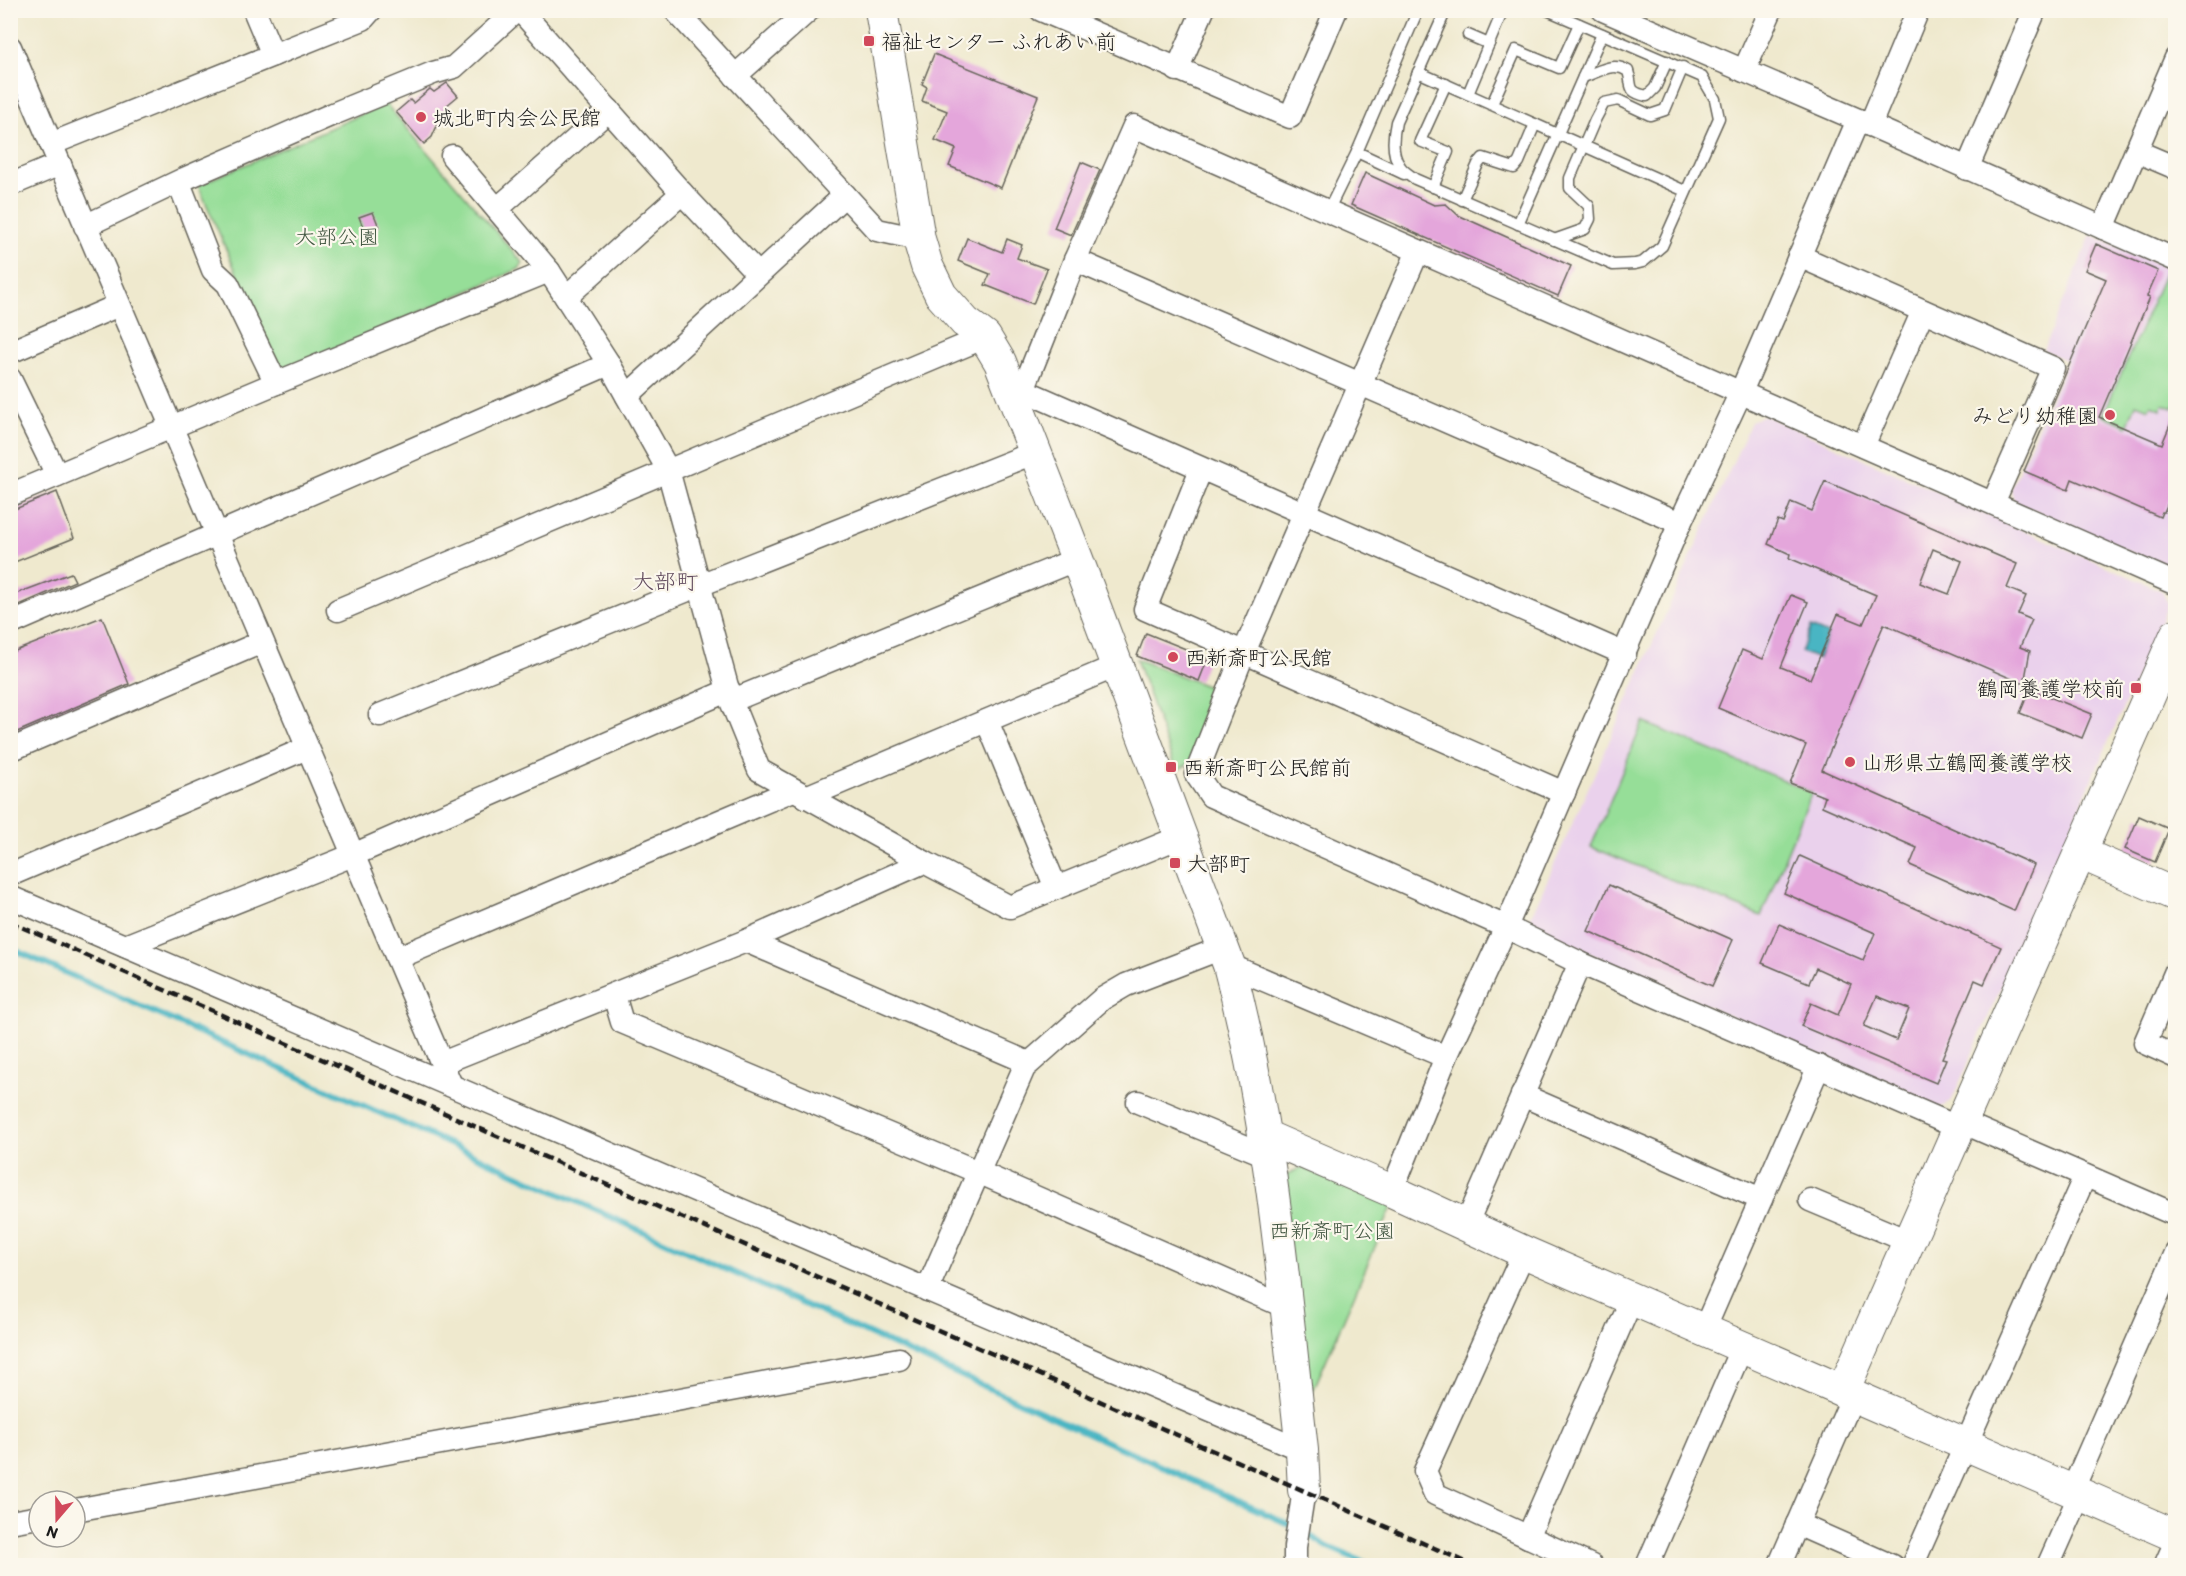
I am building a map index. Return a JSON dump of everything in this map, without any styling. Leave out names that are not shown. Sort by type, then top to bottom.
[{"type":"street","points":[[254,10],[273,55]]},
{"type":"street","points":[[10,185],[55,154],[273,55],[363,19],[371,10]]},
{"type":"street","points":[[85,226],[184,179],[333,114],[433,73],[454,67],[518,10],[758,274]]},
{"type":"street","points":[[675,10],[877,230],[919,239]]},
{"type":"street","points":[[735,76],[809,10]]},
{"type":"street","points":[[881,10],[919,239],[927,266],[941,295],[965,322],[985,337],[1018,392],[1036,452],[1226,957],[1246,1036],[1266,1146],[1302,1450],[1304,1490],[1294,1547],[1294,1566]]},
{"type":"street","points":[[1177,70],[1203,10]]},
{"type":"street","points":[[1053,13],[1177,70],[1290,117],[1336,10]]},
{"type":"street","points":[[1603,10],[1864,122],[2175,260]]},
{"type":"street","points":[[1744,71],[1771,10]]},
{"type":"street","points":[[1392,1191],[1446,1057],[1506,927],[1680,523],[1741,392],[1799,256],[1918,10]]},
{"type":"street","points":[[1967,169],[2035,10]]},
{"type":"street","points":[[12,57],[452,1085]]},
{"type":"street","points":[[2103,228],[2175,58]]},
{"type":"street","points":[[498,209],[609,110]]},
{"type":"street","points":[[1018,392],[1134,126],[2175,584]]},
{"type":"street","points":[[2136,151],[2175,168]]},
{"type":"street","points":[[452,156],[549,272],[609,364],[668,470],[730,696],[759,770],[1010,907],[1180,837]]},
{"type":"street","points":[[181,188],[213,270],[228,284],[276,383]]},
{"type":"street","points":[[566,297],[682,193]]},
{"type":"street","points":[[627,396],[845,195]]},
{"type":"street","points":[[1418,251],[1244,652],[1196,774],[1211,796],[1506,927],[1580,963],[2175,1215]]},
{"type":"street","points":[[1799,256],[2053,368],[1993,503]]},
{"type":"street","points":[[1075,260],[1680,523]]},
{"type":"street","points":[[10,495],[276,383],[549,272]]},
{"type":"street","points":[[10,352],[119,305]]},
{"type":"street","points":[[1863,446],[1923,311]]},
{"type":"street","points":[[338,610],[985,337]]},
{"type":"street","points":[[10,624],[609,364]]},
{"type":"street","points":[[10,379],[57,475]]},
{"type":"street","points":[[1018,392],[1201,469],[1625,654]]},
{"type":"street","points":[[380,715],[1036,452]]},
{"type":"street","points":[[1201,469],[1145,609],[1564,793]]},
{"type":"street","points":[[125,946],[353,855],[730,696],[1077,559]]},
{"type":"street","points":[[1779,1566],[1910,1242],[2175,635]]},
{"type":"street","points":[[10,750],[262,642]]},
{"type":"street","points":[[397,958],[800,794],[987,721],[1116,666]]},
{"type":"street","points":[[987,721],[1056,888]]},
{"type":"street","points":[[308,748],[10,877],[15,899],[1302,1450]]},
{"type":"street","points":[[2080,853],[2175,894]]},
{"type":"street","points":[[442,1063],[746,941],[924,862]]},
{"type":"street","points":[[746,941],[1029,1063]]},
{"type":"street","points":[[927,1290],[1024,1068],[1102,999],[1126,985],[1226,957],[1446,1057]]},
{"type":"street","points":[[1466,1225],[1580,963]]},
{"type":"street","points":[[2175,971],[2170,997],[2145,1043],[2175,1057]]},
{"type":"street","points":[[614,995],[622,1023],[978,1172],[1286,1307]]},
{"type":"street","points":[[1704,1330],[1819,1066]]},
{"type":"street","points":[[1522,1095],[1761,1198]]},
{"type":"street","points":[[1138,1102],[1392,1191],[1524,1252],[2175,1536]]},
{"type":"street","points":[[1912,1566],[2085,1176]]},
{"type":"street","points":[[1810,1200],[1910,1242]]},
{"type":"street","points":[[1524,1252],[1425,1471],[1435,1494],[1592,1566]]},
{"type":"street","points":[[2048,1566],[2076,1492],[2175,1253]]},
{"type":"street","points":[[1528,1536],[1632,1299]]},
{"type":"street","points":[[1647,1566],[1742,1347]]},
{"type":"street","points":[[87,1508],[899,1359]]},
{"type":"street","points":[[10,1522],[27,1519]]},
{"type":"street","points":[[1797,1524],[1892,1566]]},
{"type":"street","points":[[2165,1566],[2175,1541]]},
{"type":"lane","points":[[1328,211],[1357,152],[1419,10]]},
{"type":"lane","points":[[1415,179],[1400,165],[1394,150],[1393,134],[1396,122],[1446,10]]},
{"type":"lane","points":[[1468,94],[1503,10]]},
{"type":"lane","points":[[1357,152],[1613,265],[1625,266],[1643,262],[1662,246],[1719,118],[1715,99],[1702,76],[1547,10]]},
{"type":"lane","points":[[1492,104],[1516,50],[1559,69],[1579,24]]},
{"type":"lane","points":[[1518,224],[1602,34]]},
{"type":"lane","points":[[1468,35],[1489,44]]},
{"type":"lane","points":[[1583,77],[1610,66],[1621,66],[1628,70],[1633,91],[1647,96],[1655,88],[1667,61]]},
{"type":"lane","points":[[1554,240],[1585,229],[1590,219],[1589,206],[1570,188],[1570,178],[1604,103],[1618,100],[1650,115],[1665,110],[1683,67]]},
{"type":"lane","points":[[1418,72],[1685,191]]},
{"type":"lane","points":[[1433,187],[1448,152],[1420,141],[1446,84]]},
{"type":"lane","points":[[1462,200],[1483,158],[1514,168],[1519,162],[1535,124]]},
{"type":"shaded area","name":"みどり幼稚園","points":[[2091,235],[2175,271],[2175,569],[2172,570],[2014,502],[2011,489],[2067,361],[2043,350]]},
{"type":"shaded area","name":"山形県立鶴岡養護学校","points":[[1763,415],[2162,591],[2168,605],[1951,1102],[1937,1109],[1536,929],[1530,919],[1751,422]]},
{"type":"green space","name":"大部公園","points":[[386,104],[523,263],[519,269],[280,372],[198,185]]},
{"type":"green space","points":[[2167,268],[2175,271],[2176,403],[2173,408],[2163,404],[2161,409],[2151,405],[2149,409],[2136,404],[2127,426],[2103,415]]},
{"type":"green space","points":[[1136,659],[1217,690],[1190,763],[1176,771]]},
{"type":"green space","points":[[1643,722],[1812,792],[1761,916],[1591,847]]},
{"type":"green space","name":"西新斎町公園","points":[[1302,1167],[1393,1205],[1306,1407],[1281,1178]]},
{"type":"water","points":[[1811,627],[1828,634],[1818,659],[1801,652]]},
{"type":"building","points":[[934,54],[1038,96],[1001,188],[949,166],[956,149],[935,140],[947,111],[922,101],[927,87],[922,84]]},
{"type":"building","name":"城北町内会公民館","points":[[447,83],[458,96],[446,106],[449,110],[441,117],[432,137],[424,144],[396,112],[410,100],[413,103],[430,89],[434,92]]},
{"type":"building","points":[[1081,162],[1100,170],[1071,235],[1054,228]]},
{"type":"building","points":[[1365,173],[1434,205],[1446,204],[1458,215],[1571,266],[1558,296],[1351,205]]},
{"type":"building","points":[[373,212],[379,227],[365,232],[359,217]]},
{"type":"building","points":[[967,238],[1002,252],[1007,239],[1022,245],[1017,258],[1047,269],[1033,304],[985,285],[990,274],[958,261]]},
{"type":"building","points":[[2096,244],[2158,271],[2147,296],[2150,297],[2099,417],[2162,444],[2175,413],[2175,487],[2160,517],[2072,479],[2068,490],[2024,471],[2106,279],[2085,270]]},
{"type":"building","points":[[1825,481],[2017,564],[2007,588],[2026,596],[2018,614],[2032,620],[2020,647],[2030,651],[2024,684],[1884,624],[1822,770],[2034,865],[2014,911],[1910,865],[1917,848],[1822,806],[1825,797],[1790,783],[1806,745],[1718,708],[1742,650],[1763,659],[1791,595],[1808,602],[1781,667],[1810,679],[1838,614],[1863,624],[1876,595],[1789,558],[1790,554],[1768,544],[1778,520],[1783,522],[1791,502],[1812,511]],"holes":[[[1933,549],[1962,561],[1949,594],[1920,583]]]},
{"type":"building","points":[[57,492],[74,538],[10,564],[10,511]]},
{"type":"building","points":[[71,573],[75,581],[10,609],[10,596]]},
{"type":"building","points":[[102,617],[129,684],[10,735],[10,653]]},
{"type":"building","name":"西新斎町公民館","points":[[1146,633],[1208,658],[1199,681],[1137,656]]},
{"type":"building","points":[[2030,689],[2092,714],[2082,738],[2020,713]]},
{"type":"building","points":[[2139,816],[2169,829],[2155,862],[2125,849]]},
{"type":"building","points":[[1800,856],[2001,947],[1984,984],[1975,980],[1942,1058],[1946,1059],[1936,1083],[1801,1026],[1811,1003],[1838,1015],[1851,984],[1816,968],[1809,983],[1762,963],[1779,924],[1863,960],[1875,933],[1784,893]],"holes":[[[1877,996],[1909,1009],[1896,1040],[1864,1026]]]},
{"type":"building","points":[[1609,885],[1733,940],[1712,986],[1588,931]]},
{"type":"waterway","points":[[10,948],[443,1141],[1293,1526]]},
{"type":"waterway","points":[[1302,1531],[1328,1547],[1373,1566]]},
{"type":"railway","points":[[10,922],[1475,1566]]},
{"type":"place","name":"福祉センター ふれあい前","points":[[869,41]]},
{"type":"place","name":"城北町内会公民館","points":[[421,117]]},
{"type":"place","name":"みどり幼稚園","points":[[2110,415]]},
{"type":"place","name":"西新斎町公民館","points":[[1173,657]]},
{"type":"place","name":"鶴岡養護学校前","points":[[2136,688]]},
{"type":"place","name":"山形県立鶴岡養護学校","points":[[1850,762]]},
{"type":"place","name":"西新斎町公民館前","points":[[1171,767]]},
{"type":"place","name":"大部町","points":[[1175,863]]},
{"type":"district","name":"大部町","points":[[665,581]]}]
